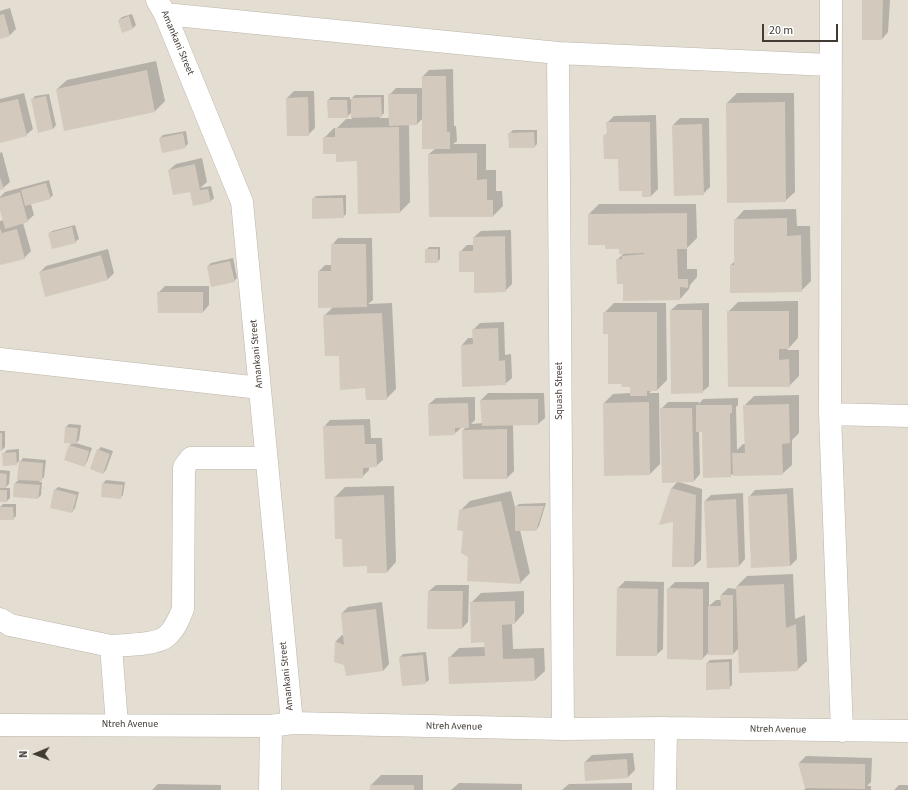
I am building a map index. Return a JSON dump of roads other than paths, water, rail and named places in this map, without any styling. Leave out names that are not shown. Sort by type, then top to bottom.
[{"type":"street","points":[[831,0],[830,414],[842,731]]},
{"type":"street","points":[[161,7],[558,53],[830,65]]},
{"type":"street","name":"Amankani Street","points":[[161,7],[242,202],[266,458],[281,724],[270,790]]},
{"type":"street","name":"Squash Street","points":[[558,53],[562,729]]},
{"type":"street","points":[[0,359],[260,388]]},
{"type":"street","points":[[830,414],[908,416]]},
{"type":"street","points":[[0,619],[10,626],[111,646],[150,643],[166,638],[176,625],[183,609],[184,467],[191,458],[266,458]]},
{"type":"street","points":[[111,646],[117,725]]},
{"type":"street","name":"Ntreh Avenue","points":[[0,725],[281,724],[562,729],[666,728],[908,731]]},
{"type":"street","points":[[665,790],[666,728]]}]
